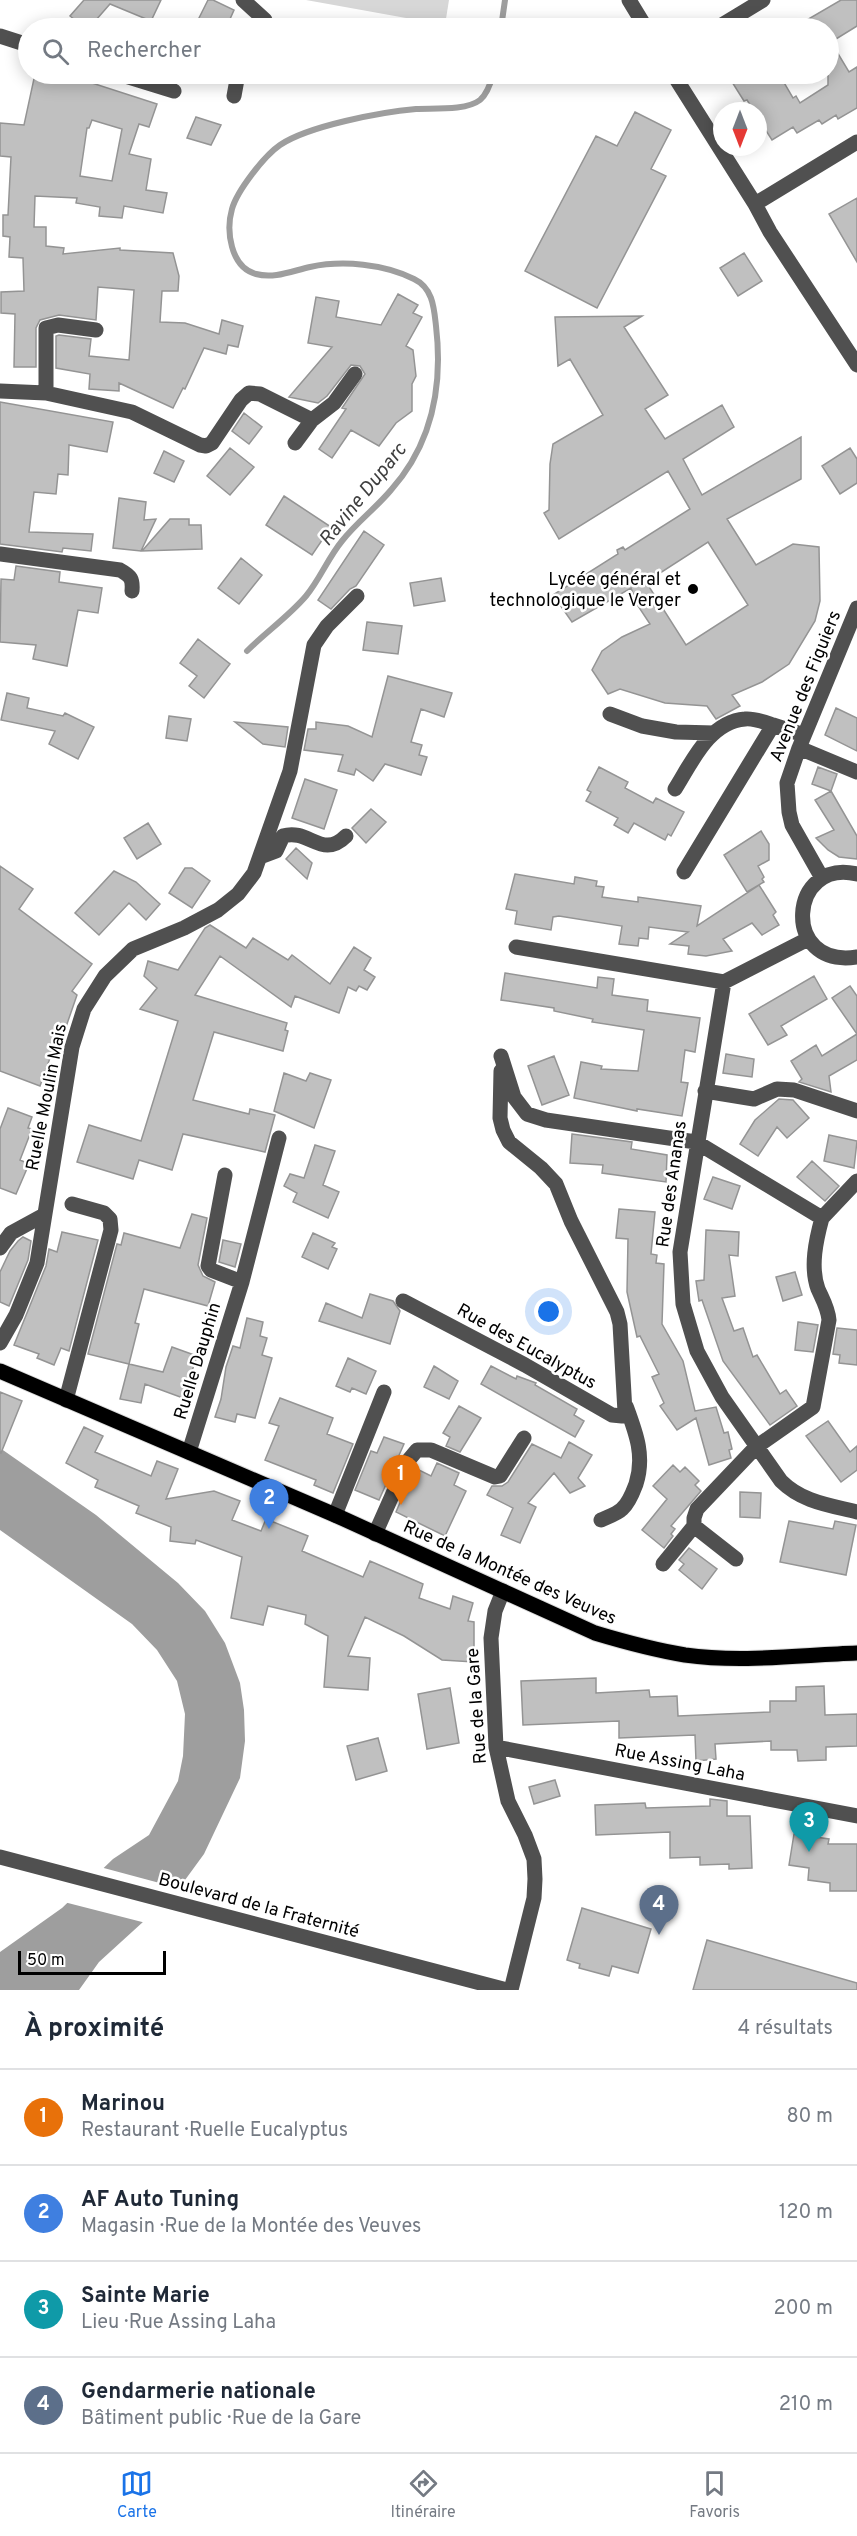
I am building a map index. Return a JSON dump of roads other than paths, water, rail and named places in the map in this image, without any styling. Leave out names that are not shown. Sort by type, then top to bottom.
[{"type":"main road","name":"Rue de la Montée des Veuves","points":[[0,1371],[335,1515],[595,1633],[632,1644],[677,1653],[735,1658],[857,1653]]},
{"type":"street","points":[[243,0],[264,18]]},
{"type":"street","points":[[629,0],[640,18]]},
{"type":"street","points":[[733,18],[763,0]]},
{"type":"street","points":[[0,36],[18,42]]},
{"type":"street","points":[[153,84],[174,90]]},
{"type":"street","points":[[234,96],[236,84]]},
{"type":"street","points":[[679,84],[755,204],[770,232],[852,346],[857,365]]},
{"type":"street","points":[[755,204],[857,142]]},
{"type":"street","points":[[46,393],[46,328],[58,325],[96,330]]},
{"type":"street","points":[[295,443],[312,420],[334,403],[355,374]]},
{"type":"street","points":[[0,391],[46,393],[132,412],[200,445],[207,446],[212,443],[249,393],[260,394],[312,420]]},
{"type":"street","points":[[0,554],[120,570],[130,575],[133,581],[132,591]]},
{"type":"street","name":"Ruelle Moulin Mais","points":[[0,1343],[38,1263],[72,1047],[84,1009],[105,976],[133,949],[184,928],[229,903],[247,884],[260,857],[290,771],[314,645],[327,626],[357,596]]},
{"type":"street","name":"Avenue des Figuiers","points":[[822,878],[792,825],[787,783],[857,608]]},
{"type":"street","points":[[610,714],[642,726],[676,732],[714,733]]},
{"type":"street","points":[[675,789],[701,746],[714,733],[735,721],[747,718],[773,725],[857,772]]},
{"type":"street","points":[[684,873],[773,725]]},
{"type":"street","points":[[260,857],[276,851],[283,836],[291,834],[325,846],[339,843],[346,836]]},
{"type":"street","points":[[857,874],[834,873],[822,878],[811,888],[804,900],[801,913],[808,939],[818,949],[830,956],[843,959],[857,957]]},
{"type":"street","points":[[516,947],[724,982],[808,939]]},
{"type":"street","name":"Rue des Ananas","points":[[724,982],[696,1142],[680,1252],[684,1304],[697,1352],[722,1396],[781,1481],[793,1493],[810,1501],[857,1512]]},
{"type":"street","name":"Rue des Eucalyptus","points":[[601,1520],[622,1509],[632,1494],[640,1471],[637,1434],[626,1406],[620,1324],[612,1300],[575,1229],[556,1184],[541,1168],[509,1142],[503,1130],[500,1118],[501,1056],[514,1097],[528,1114],[546,1120],[696,1142]]},
{"type":"street","points":[[705,1091],[754,1099],[777,1089],[794,1090],[857,1111]]},
{"type":"street","name":"Ruelle Dauphin","points":[[189,1452],[242,1282],[279,1138]]},
{"type":"street","points":[[696,1142],[822,1218]]},
{"type":"street","points":[[225,1175],[208,1266],[211,1270],[242,1282]]},
{"type":"street","points":[[663,1564],[694,1526],[697,1509],[756,1447],[813,1407],[829,1320],[828,1309],[815,1277],[816,1244],[822,1218],[857,1181]]},
{"type":"street","points":[[66,1400],[111,1230],[110,1219],[104,1213],[72,1204]]},
{"type":"street","points":[[0,1248],[11,1233],[44,1215]]},
{"type":"street","name":"Rue des Eucalyptus","points":[[403,1301],[525,1365],[616,1417],[622,1416],[626,1406]]},
{"type":"street","points":[[335,1515],[384,1392]]},
{"type":"street","points":[[375,1534],[407,1462],[417,1450],[431,1450],[495,1477],[500,1476],[524,1438]]},
{"type":"street","points":[[694,1526],[736,1559]]},
{"type":"street","name":"Rue de la Gare","points":[[503,1591],[495,1611],[491,1638],[496,1747],[508,1801],[534,1859],[534,1898],[509,1990]]},
{"type":"street","name":"Rue Assing Laha","points":[[496,1747],[857,1816]]},
{"type":"street","name":"Boulevard de la Fraternité","points":[[0,1857],[509,1990]]},
{"type":"waterway","name":"Ravine Duparc","points":[[502,18],[505,0]]},
{"type":"waterway","name":"Ravine Duparc","points":[[247,651],[306,596],[342,541],[385,497],[405,472],[425,434],[432,413],[436,392],[438,348],[431,299],[420,283],[390,270],[349,264],[323,265],[270,276],[256,274],[247,270],[235,256],[230,237],[232,209],[245,184],[266,157],[292,138],[326,126],[384,113],[474,104],[480,100],[489,84]]},
{"type":"place","name":"Lycée général et technologique le Verger","points":[[693,589]]},
{"type":"place","name":"Marinou","points":[[401,1505]]},
{"type":"place","name":"AF Auto Tuning","points":[[269,1529]]},
{"type":"place","name":"Sainte Marie","points":[[809,1852]]},
{"type":"place","name":"Gendarmerie nationale","points":[[659,1935]]}]
